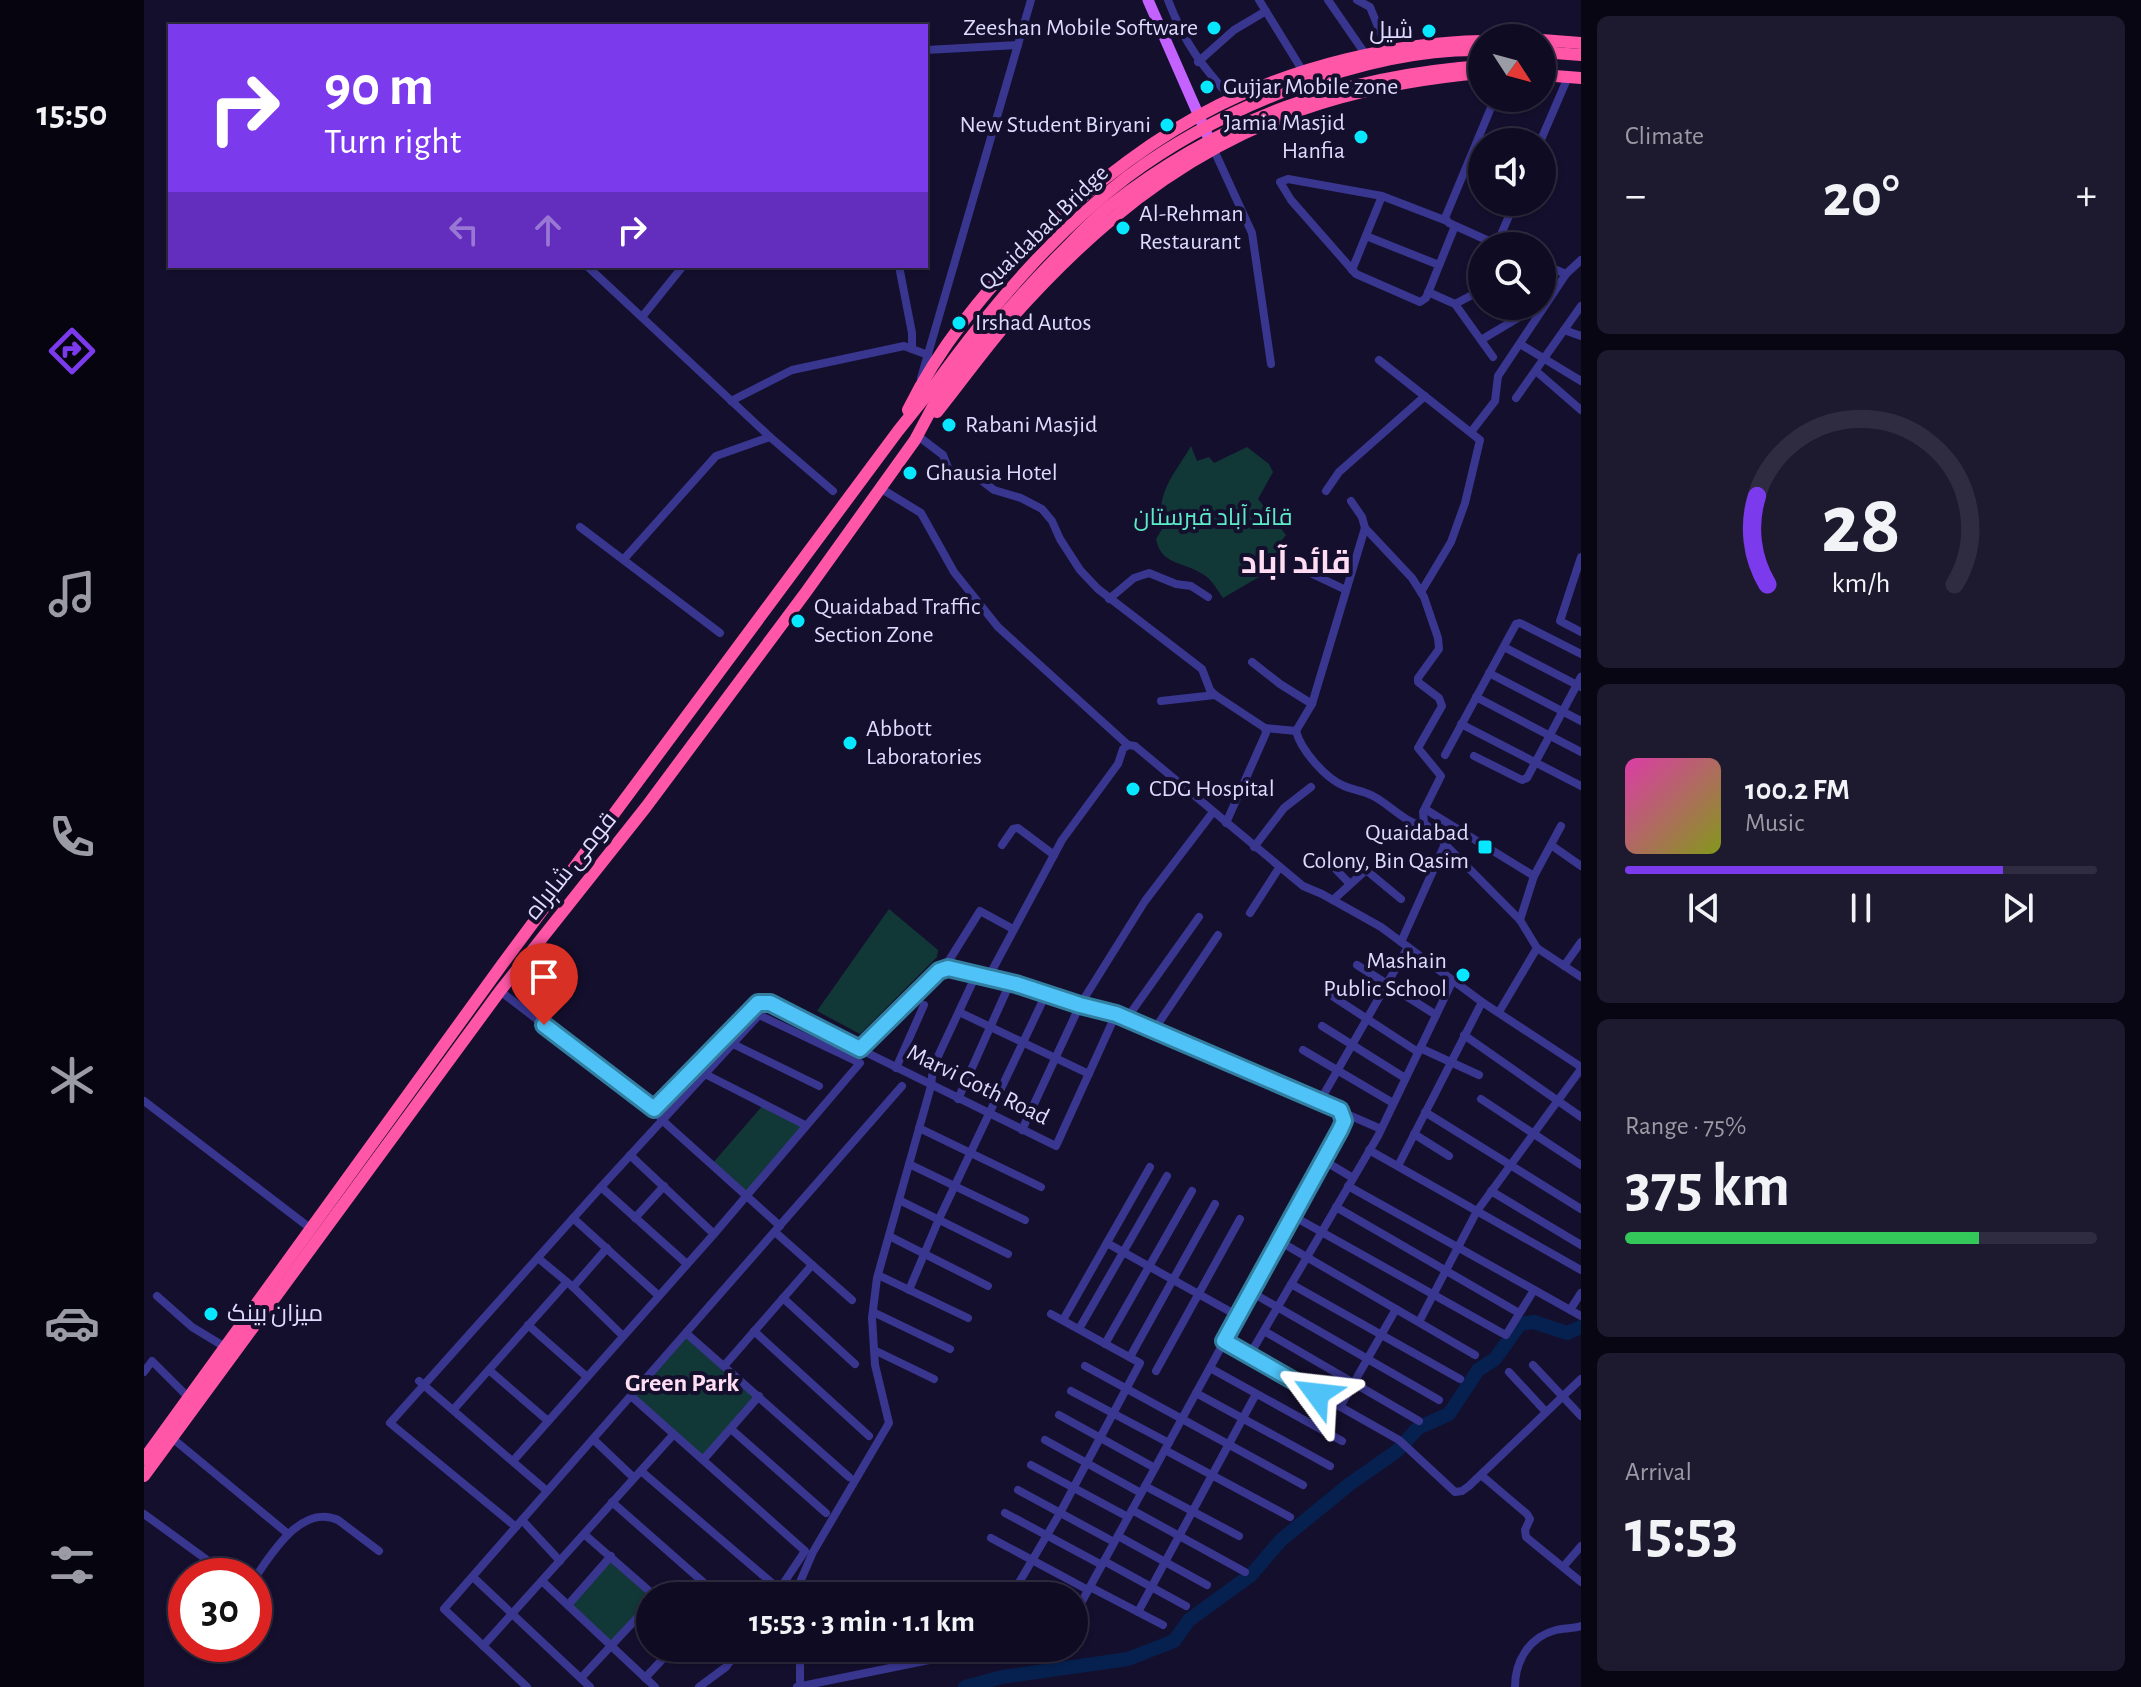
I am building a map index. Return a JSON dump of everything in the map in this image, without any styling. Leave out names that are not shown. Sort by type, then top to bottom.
[{"type":"highway","points":[[1556,41],[1581,43]]},
{"type":"highway","points":[[898,431],[918,390],[979,303],[1065,213],[1127,163],[1201,115],[1232,99],[1304,73],[1366,55],[1468,42]]},
{"type":"highway","name":"Quaidabad Bridge","points":[[937,391],[989,313],[1033,264],[1091,207],[1158,156],[1217,123],[1303,85],[1353,68],[1409,57],[1468,51]]},
{"type":"highway","points":[[1556,53],[1581,55]]},
{"type":"highway","name":"Quaidabad Bridge","points":[[937,391],[1047,267],[1109,207],[1152,175],[1241,124],[1294,103],[1382,77],[1468,68]]},
{"type":"highway","points":[[1556,68],[1581,70]]},
{"type":"highway","points":[[916,438],[1006,324],[1080,247],[1151,187],[1216,146],[1289,114],[1365,91],[1468,74]]},
{"type":"highway","name":"قومی شاہراہ","points":[[144,1458],[501,966],[898,431],[937,391]]},
{"type":"highway","name":"قومی شاہراہ","points":[[144,1476],[500,991],[646,807],[880,488],[916,438],[937,391]]},
{"type":"main road","points":[[1145,0],[1154,13],[1216,146]]},
{"type":"main road","points":[[1156,0],[1201,115]]},
{"type":"street","points":[[918,390],[1031,0]]},
{"type":"street","points":[[1168,0],[1181,33],[1198,62],[1232,99]]},
{"type":"street","points":[[1259,0],[1304,73]]},
{"type":"street","points":[[1328,0],[1366,55]]},
{"type":"street","points":[[1357,0],[1370,7],[1388,51]]},
{"type":"street","points":[[1198,62],[1234,30],[1266,11]]},
{"type":"street","points":[[928,50],[1018,45]]},
{"type":"street","points":[[1547,128],[1574,77]]},
{"type":"street","points":[[1469,232],[1451,223],[1382,196],[1288,179],[1280,182],[1291,200],[1352,270],[1420,302],[1424,300],[1439,265],[1451,223],[1446,213],[1489,112]]},
{"type":"street","points":[[1216,146],[1252,233],[1271,364]]},
{"type":"street","points":[[1352,270],[1382,196]]},
{"type":"street","points":[[1366,236],[1439,265]]},
{"type":"street","points":[[1556,287],[1581,260]]},
{"type":"street","points":[[589,268],[770,437],[833,491]]},
{"type":"street","points":[[642,317],[681,268]]},
{"type":"street","points":[[899,268],[912,333],[912,349]]},
{"type":"street","points":[[1556,270],[1566,274]]},
{"type":"street","points":[[1428,292],[1455,304],[1493,357]]},
{"type":"street","points":[[1455,304],[1468,297]]},
{"type":"street","points":[[1516,398],[1581,306]]},
{"type":"street","points":[[1481,340],[1515,320]]},
{"type":"street","points":[[1471,432],[1495,401],[1495,380],[1533,320]]},
{"type":"street","points":[[1564,330],[1581,336]]},
{"type":"street","points":[[1520,344],[1581,381]]},
{"type":"street","points":[[731,401],[792,370],[904,346],[928,355]]},
{"type":"street","points":[[1379,360],[1471,432],[1480,444],[1451,542],[1421,592]]},
{"type":"street","points":[[1536,371],[1581,410]]},
{"type":"street","points":[[1326,491],[1339,472],[1425,396]]},
{"type":"street","points":[[624,559],[716,456],[770,437]]},
{"type":"street","points":[[916,438],[943,455],[949,470],[977,477],[994,490],[1021,498],[1042,509],[1080,570],[1109,599],[1202,669],[1215,695],[1265,728],[1296,731]]},
{"type":"street","points":[[880,488],[921,513],[954,572],[998,627],[1128,745],[1135,746],[1303,886],[1333,900],[1404,944],[1482,1002],[1581,1068],[1477,1211],[1419,1322]]},
{"type":"street","points":[[1351,501],[1362,517],[1365,528],[1412,578],[1421,592],[1438,638],[1439,649],[1418,678],[1418,682],[1439,698],[1442,706],[1418,748],[1441,776],[1422,818],[1520,920],[1537,948],[1581,977]]},
{"type":"street","points":[[580,527],[720,633]]},
{"type":"street","points":[[1296,731],[1312,704],[1365,528]]},
{"type":"street","points":[[1581,557],[1560,621],[1581,632]]},
{"type":"street","points":[[1306,571],[1346,590]]},
{"type":"street","points":[[1109,599],[1134,578],[1149,573],[1176,584],[1191,586],[1208,597]]},
{"type":"street","points":[[1445,755],[1516,624],[1520,623],[1581,654]]},
{"type":"street","points":[[1474,756],[1522,780],[1527,778],[1580,683],[1504,647]]},
{"type":"street","points":[[1252,662],[1312,704]]},
{"type":"street","points":[[1489,673],[1581,721]]},
{"type":"street","points":[[1161,701],[1215,695]]},
{"type":"street","points":[[1476,697],[1581,752]]},
{"type":"street","points":[[1461,724],[1581,786]]},
{"type":"street","points":[[1226,823],[1266,733],[1265,728]]},
{"type":"street","points":[[1296,731],[1303,746],[1330,778],[1375,797],[1413,822],[1427,826]]},
{"type":"street","points":[[988,978],[1054,855],[1128,745]]},
{"type":"street","points":[[1254,847],[1284,808],[1311,787]]},
{"type":"street","points":[[1425,809],[1534,876]]},
{"type":"street","points":[[1022,1130],[1080,1005],[1145,901],[1213,812]]},
{"type":"street","points":[[1520,920],[1534,876],[1561,826]]},
{"type":"street","points":[[1002,845],[1013,829],[1018,828],[1054,855]]},
{"type":"street","points":[[1320,1101],[1387,984],[1445,844]]},
{"type":"street","points":[[1551,845],[1581,866]]},
{"type":"street","points":[[1326,859],[1349,883]]},
{"type":"street","points":[[1250,913],[1279,868]]},
{"type":"street","points":[[1333,900],[1349,883],[1368,870],[1401,899]]},
{"type":"street","points":[[860,1049],[943,970],[980,911],[1013,929]]},
{"type":"street","points":[[1127,1018],[1199,917]]},
{"type":"street","points":[[1154,1030],[1218,935]]},
{"type":"street","points":[[1564,966],[1580,945]]},
{"type":"street","points":[[1499,1012],[1537,948]]},
{"type":"street","points":[[1357,965],[1436,1015]]},
{"type":"street","points":[[943,970],[948,968],[1010,983],[1116,1014],[1381,1129]]},
{"type":"street","points":[[800,1582],[813,1552],[889,1423],[875,1365],[873,1312],[878,1275],[931,1086],[933,1067],[976,975]]},
{"type":"street","points":[[1249,1356],[1381,1129],[1453,980]]},
{"type":"street","points":[[958,1099],[1010,983]]},
{"type":"street","points":[[500,991],[654,1109],[662,1120],[747,1196],[812,1265],[852,1300]]},
{"type":"street","points":[[909,1290],[939,1219],[1046,994]]},
{"type":"street","points":[[1332,996],[1419,1050],[1479,1075]]},
{"type":"street","points":[[1399,1164],[1482,1002]]},
{"type":"street","name":"Marvi Goth Road","points":[[654,1109],[758,1003],[770,1003],[1056,1146],[1089,1074]]},
{"type":"street","points":[[896,1068],[924,1005]]},
{"type":"street","points":[[959,1012],[1089,1074],[1116,1014]]},
{"type":"street","points":[[513,1461],[860,1063],[759,1015],[422,1384],[390,1423],[519,1524],[560,1561]]},
{"type":"street","points":[[1322,1026],[1405,1078]]},
{"type":"street","points":[[1464,1035],[1581,1117]]},
{"type":"street","points":[[733,1044],[819,1086]]},
{"type":"street","points":[[1303,1050],[1393,1103]]},
{"type":"street","points":[[705,1074],[805,1125]]},
{"type":"street","points":[[527,1687],[444,1609],[902,1086]]},
{"type":"street","points":[[1481,1099],[1581,1165]]},
{"type":"street","points":[[144,1101],[310,1228]]},
{"type":"street","points":[[1089,1589],[1344,1121],[1340,1110]]},
{"type":"street","points":[[1425,1112],[1581,1209]]},
{"type":"street","points":[[919,1128],[1041,1187]]},
{"type":"street","points":[[1414,1134],[1449,1156]]},
{"type":"street","points":[[1369,1150],[1399,1164],[1581,1270]]},
{"type":"street","points":[[630,1155],[714,1234]]},
{"type":"street","points":[[1323,1160],[1351,1182],[1457,1247],[1581,1316]]},
{"type":"street","points":[[909,1164],[1025,1220]]},
{"type":"street","points":[[1063,1320],[1150,1167]]},
{"type":"street","points":[[1079,1329],[1167,1176]]},
{"type":"street","points":[[635,1218],[664,1186]]},
{"type":"street","points":[[601,1187],[687,1264]]},
{"type":"street","points":[[1105,1344],[1192,1191]]},
{"type":"street","points":[[1491,1191],[1581,1245]]},
{"type":"street","points":[[899,1200],[1008,1254]]},
{"type":"street","points":[[1130,1357],[1215,1204]]},
{"type":"street","points":[[1336,1207],[1519,1313]]},
{"type":"street","points":[[1293,1216],[1506,1335],[1534,1290]]},
{"type":"street","points":[[573,1218],[659,1296]]},
{"type":"street","points":[[1156,1371],[1240,1219]]},
{"type":"street","points":[[889,1236],[988,1286]]},
{"type":"street","points":[[1279,1241],[1475,1355]]},
{"type":"street","points":[[1107,1243],[1238,1316]]},
{"type":"street","points":[[454,1409],[528,1325],[607,1248]]},
{"type":"street","points":[[538,1258],[623,1336]]},
{"type":"street","points":[[724,1366],[812,1265]]},
{"type":"street","points":[[878,1275],[968,1318]]},
{"type":"street","points":[[1291,1284],[1460,1379]]},
{"type":"street","points":[[1251,1292],[1439,1400]]},
{"type":"street","points":[[1570,1310],[1581,1293]]},
{"type":"street","points":[[157,1296],[192,1327],[225,1347]]},
{"type":"street","points":[[783,1298],[855,1364]]},
{"type":"street","points":[[1340,1407],[1396,1309]]},
{"type":"street","points":[[873,1312],[950,1349]]},
{"type":"street","points":[[1019,1582],[1060,1513],[1140,1363],[1051,1314]]},
{"type":"street","points":[[528,1325],[587,1377]]},
{"type":"street","points":[[754,1331],[869,1436]]},
{"type":"street","points":[[1264,1331],[1419,1421]]},
{"type":"street","points":[[686,1333],[849,1477]]},
{"type":"street","points":[[1224,1341],[1399,1440],[1455,1492],[1462,1491],[1481,1475],[1581,1379]]},
{"type":"street","points":[[874,1350],[934,1379]]},
{"type":"street","points":[[144,1354],[188,1397]]},
{"type":"street","points":[[144,1372],[152,1361]]},
{"type":"street","points":[[1533,1365],[1581,1416]]},
{"type":"street","points":[[1085,1366],[1303,1485]]},
{"type":"street","points":[[1210,1368],[1342,1441]]},
{"type":"street","points":[[489,1370],[548,1421]]},
{"type":"street","points":[[1509,1372],[1546,1412]]},
{"type":"street","points":[[422,1384],[547,1491]]},
{"type":"street","points":[[1071,1391],[1290,1517]]},
{"type":"street","points":[[1196,1393],[1330,1466]]},
{"type":"street","points":[[1138,1612],[1256,1394]]},
{"type":"street","points":[[631,1396],[805,1551],[784,1582]]},
{"type":"street","points":[[703,1460],[759,1396]]},
{"type":"street","points":[[1059,1415],[1155,1468]]},
{"type":"street","points":[[731,1429],[826,1513]]},
{"type":"street","points":[[483,1646],[673,1435]]},
{"type":"street","points":[[172,1438],[287,1533]]},
{"type":"street","points":[[593,1439],[764,1582]]},
{"type":"street","points":[[1045,1440],[1239,1536]]},
{"type":"street","points":[[1031,1465],[1180,1536],[1245,1572]]},
{"type":"street","points":[[1481,1475],[1527,1514],[1530,1519],[1525,1530],[1526,1537],[1581,1582]]},
{"type":"street","points":[[1018,1490],[1207,1585]]},
{"type":"street","points":[[612,1502],[703,1582]]},
{"type":"street","points":[[1005,1513],[1153,1586],[1186,1606]]},
{"type":"street","points":[[144,1514],[204,1558]]},
{"type":"street","points":[[269,1558],[287,1533],[318,1517],[330,1517],[379,1551]]},
{"type":"street","points":[[584,1534],[640,1582]]},
{"type":"street","points":[[991,1538],[1163,1625]]},
{"type":"street","points":[[1563,1567],[1581,1546]]},
{"type":"street","points":[[568,1605],[611,1556]]},
{"type":"street","points":[[473,1577],[590,1687]]},
{"type":"street","points":[[542,1581],[655,1687]]},
{"type":"street","points":[[581,1678],[636,1620]]},
{"type":"street","points":[[1515,1687],[1515,1670],[1519,1660],[1538,1638],[1559,1629],[1581,1626]]},
{"type":"street","points":[[645,1678],[660,1662]]},
{"type":"street","points":[[699,1687],[730,1662]]},
{"type":"street","points":[[799,1662],[798,1686],[919,1662]]},
{"type":"green space","name":"قائد آباد قبرستان","points":[[1191,446],[1197,461],[1209,457],[1214,463],[1247,447],[1269,464],[1273,472],[1258,499],[1286,535],[1279,544],[1284,550],[1266,573],[1223,598],[1207,577],[1163,554],[1156,539],[1164,526],[1161,504],[1164,494]]},
{"type":"green space","points":[[889,909],[938,950],[937,957],[860,1034],[817,1011]]},
{"type":"green space","points":[[764,1104],[805,1125],[747,1196],[712,1164]]},
{"type":"green space","points":[[686,1333],[759,1396],[703,1460],[631,1396]]},
{"type":"green space","points":[[611,1556],[636,1582],[636,1620],[613,1646],[568,1605]]},
{"type":"waterway","points":[[965,1687],[1002,1677],[1128,1659],[1174,1641],[1189,1620],[1251,1575],[1281,1540],[1351,1483],[1397,1451],[1418,1428],[1449,1414],[1478,1370],[1495,1359],[1520,1324],[1534,1322],[1567,1333],[1581,1327]]},
{"type":"place","name":"Zeeshan Mobile Software","points":[[1214,28]]},
{"type":"place","name":"شیل","points":[[1429,31]]},
{"type":"place","name":"Gujjar Mobile zone","points":[[1207,87]]},
{"type":"place","name":"New Student Biryani","points":[[1167,125]]},
{"type":"place","name":"Jamia Masjid Hanfia","points":[[1361,137]]},
{"type":"place","name":"Al-Rehman Restaurant","points":[[1123,228]]},
{"type":"place","name":"Irshad Autos","points":[[959,323]]},
{"type":"place","name":"Rabani Masjid","points":[[949,425]]},
{"type":"place","name":"Ghausia Hotel","points":[[910,473]]},
{"type":"place","name":"Quaidabad Traffic Section Zone","points":[[798,621]]},
{"type":"place","name":"Abbott Laboratories","points":[[850,743]]},
{"type":"place","name":"CDG Hospital","points":[[1133,789]]},
{"type":"place","name":"Quaidabad Colony, Bin Qasim","points":[[1485,847]]},
{"type":"place","name":"Mashain Public School","points":[[1463,975]]},
{"type":"place","name":"میزان بینک","points":[[211,1314]]},
{"type":"district","name":"قائد آباد","points":[[1296,563]]},
{"type":"district","name":"Green Park","points":[[682,1383]]},
{"type":"route","points":[[544,1025],[654,1109],[753,1005],[770,1003],[860,1049],[939,971],[948,968],[1016,984],[1116,1014],[1340,1110],[1344,1121],[1340,1130],[1224,1341],[1317,1394]]}]
